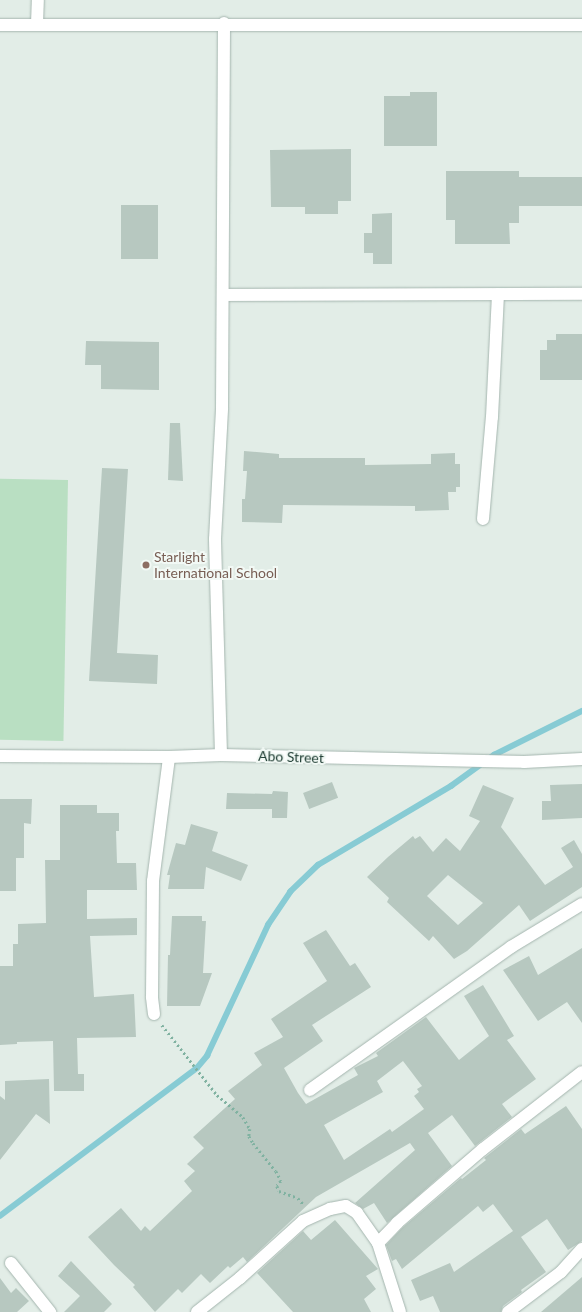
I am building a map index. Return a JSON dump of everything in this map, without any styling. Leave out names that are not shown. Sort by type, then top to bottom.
[{"type":"street","points":[[37,24],[38,0]]},
{"type":"street","points":[[0,24],[582,25]]},
{"type":"street","points":[[221,755],[215,539],[222,408],[224,24]]},
{"type":"street","points":[[484,519],[492,417],[498,294]]},
{"type":"street","points":[[223,295],[582,294]]},
{"type":"street","name":"Abo Street","points":[[0,756],[170,757],[221,755],[524,762],[582,759]]},
{"type":"street","points":[[154,1014],[152,997],[153,881],[170,757]]},
{"type":"street","points":[[310,1090],[511,947],[582,904]]},
{"type":"street","points":[[378,1243],[397,1223],[483,1149],[582,1072]]},
{"type":"street","points":[[197,1312],[240,1278],[304,1221],[330,1209],[346,1206],[357,1213],[378,1243],[400,1312]]},
{"type":"street","points":[[508,1312],[561,1272],[582,1249]]},
{"type":"street","points":[[12,1263],[50,1312]]},
{"type":"path","points":[[154,1014],[217,1095],[243,1117],[250,1129],[249,1136],[253,1143],[276,1171],[281,1182],[277,1186],[278,1191],[298,1198],[305,1207],[308,1219]]},
{"type":"green space","points":[[0,479],[68,480],[63,741],[0,740]]},
{"type":"building","points":[[410,92],[437,92],[437,146],[384,146],[384,96],[410,96]]},
{"type":"building","points":[[351,149],[351,201],[338,201],[338,214],[305,214],[305,207],[271,207],[270,150]]},
{"type":"building","points":[[446,171],[519,171],[519,177],[582,177],[582,206],[519,206],[519,223],[509,223],[510,244],[455,244],[455,220],[446,220]]},
{"type":"building","points":[[121,205],[158,205],[158,259],[121,259]]},
{"type":"building","points":[[392,213],[392,264],[373,264],[373,253],[364,253],[364,233],[372,233],[372,214]]},
{"type":"building","points":[[556,334],[582,334],[582,380],[540,380],[540,350],[547,350],[547,340],[556,340]]},
{"type":"building","points":[[86,341],[159,342],[159,390],[101,389],[101,365],[85,365]]},
{"type":"building","points":[[170,423],[180,423],[183,481],[168,480]]},
{"type":"building","points":[[244,451],[279,454],[279,458],[365,458],[365,465],[431,464],[431,454],[455,453],[455,464],[460,464],[460,487],[456,487],[456,492],[448,492],[449,510],[415,511],[415,506],[283,505],[282,523],[242,522],[242,499],[245,499],[247,471],[243,471]]},
{"type":"building","points":[[102,468],[128,469],[117,653],[158,655],[157,684],[89,681]]},
{"type":"building","points":[[332,782],[338,798],[309,809],[303,793]]},
{"type":"building","points":[[582,784],[582,818],[542,820],[542,801],[551,801],[550,785]]},
{"type":"building","points":[[483,785],[514,798],[501,827],[545,885],[573,867],[561,848],[574,840],[582,854],[582,887],[530,921],[519,905],[467,951],[454,959],[433,936],[429,941],[387,902],[389,898],[367,877],[413,836],[415,839],[420,836],[433,852],[446,838],[460,851],[480,821],[469,816]],"holes":[[[448,875],[483,903],[458,925],[427,896]]]},
{"type":"building","points":[[273,791],[288,792],[287,818],[272,818],[272,809],[226,809],[227,793],[272,794]]},
{"type":"building","points":[[0,799],[32,799],[31,824],[24,823],[24,858],[16,858],[16,891],[0,891]]},
{"type":"building","points":[[60,805],[97,805],[97,813],[119,813],[119,831],[116,831],[117,863],[136,863],[137,890],[87,890],[87,919],[137,918],[137,935],[90,936],[94,997],[134,994],[136,1037],[77,1038],[78,1074],[84,1074],[84,1091],[54,1091],[53,1041],[17,1042],[17,1044],[0,1045],[0,966],[13,966],[13,944],[18,944],[18,924],[46,923],[45,860],[60,860]]},
{"type":"building","points":[[191,824],[218,832],[212,851],[248,865],[241,881],[206,867],[204,889],[168,889],[170,875],[167,875],[176,843],[185,845]]},
{"type":"building","points":[[172,916],[202,916],[202,921],[206,921],[203,973],[212,973],[200,1006],[167,1006],[168,955],[170,955]]},
{"type":"building","points":[[326,930],[350,966],[355,963],[371,987],[312,1025],[323,1041],[284,1068],[306,1104],[358,1075],[354,1068],[378,1056],[376,1053],[426,1017],[459,1060],[489,1036],[464,996],[483,985],[514,1036],[507,1040],[536,1079],[502,1104],[512,1117],[475,1146],[452,1115],[428,1133],[452,1166],[387,1223],[374,1203],[363,1209],[355,1203],[415,1150],[410,1143],[316,1197],[247,1262],[243,1257],[230,1268],[228,1266],[210,1283],[201,1274],[182,1293],[178,1289],[155,1312],[133,1287],[135,1285],[88,1237],[121,1208],[141,1231],[145,1226],[150,1231],[192,1191],[184,1181],[195,1171],[187,1164],[204,1148],[193,1137],[235,1099],[228,1091],[262,1065],[254,1053],[283,1037],[271,1019],[327,981],[303,943]],"holes":[[[403,1061],[422,1086],[417,1089],[419,1092],[414,1096],[424,1109],[392,1132],[390,1129],[344,1160],[324,1125],[383,1092],[377,1081]]]},
{"type":"building","points":[[582,948],[582,1023],[567,1002],[538,1021],[503,970],[529,956],[538,975]]},
{"type":"building","points":[[49,1079],[50,1124],[36,1114],[0,1160],[0,1096],[5,1100],[5,1081]]},
{"type":"building","points":[[566,1106],[582,1129],[582,1241],[568,1250],[547,1219],[521,1237],[546,1272],[521,1290],[522,1292],[503,1306],[501,1312],[440,1312],[433,1296],[420,1301],[411,1280],[450,1263],[454,1272],[513,1231],[493,1204],[483,1212],[478,1206],[402,1269],[396,1259],[392,1261],[386,1245],[402,1228],[461,1178],[462,1179],[486,1160],[484,1158],[521,1129],[525,1134]]},
{"type":"building","points":[[335,1220],[378,1269],[366,1276],[376,1289],[364,1299],[371,1312],[293,1312],[257,1273],[303,1231],[311,1240]]},
{"type":"building","points":[[71,1261],[112,1304],[104,1312],[64,1312],[80,1296],[58,1276]]},
{"type":"building","points":[[582,1277],[582,1312],[541,1312]]},
{"type":"building","points":[[0,1278],[11,1293],[16,1288],[29,1301],[17,1312],[0,1312]]},
{"type":"waterway","points":[[0,1216],[197,1068],[207,1056],[268,925],[290,892],[318,865],[451,786],[494,755],[582,711]]},
{"type":"place","name":"Starlight International School","points":[[146,565]]}]
